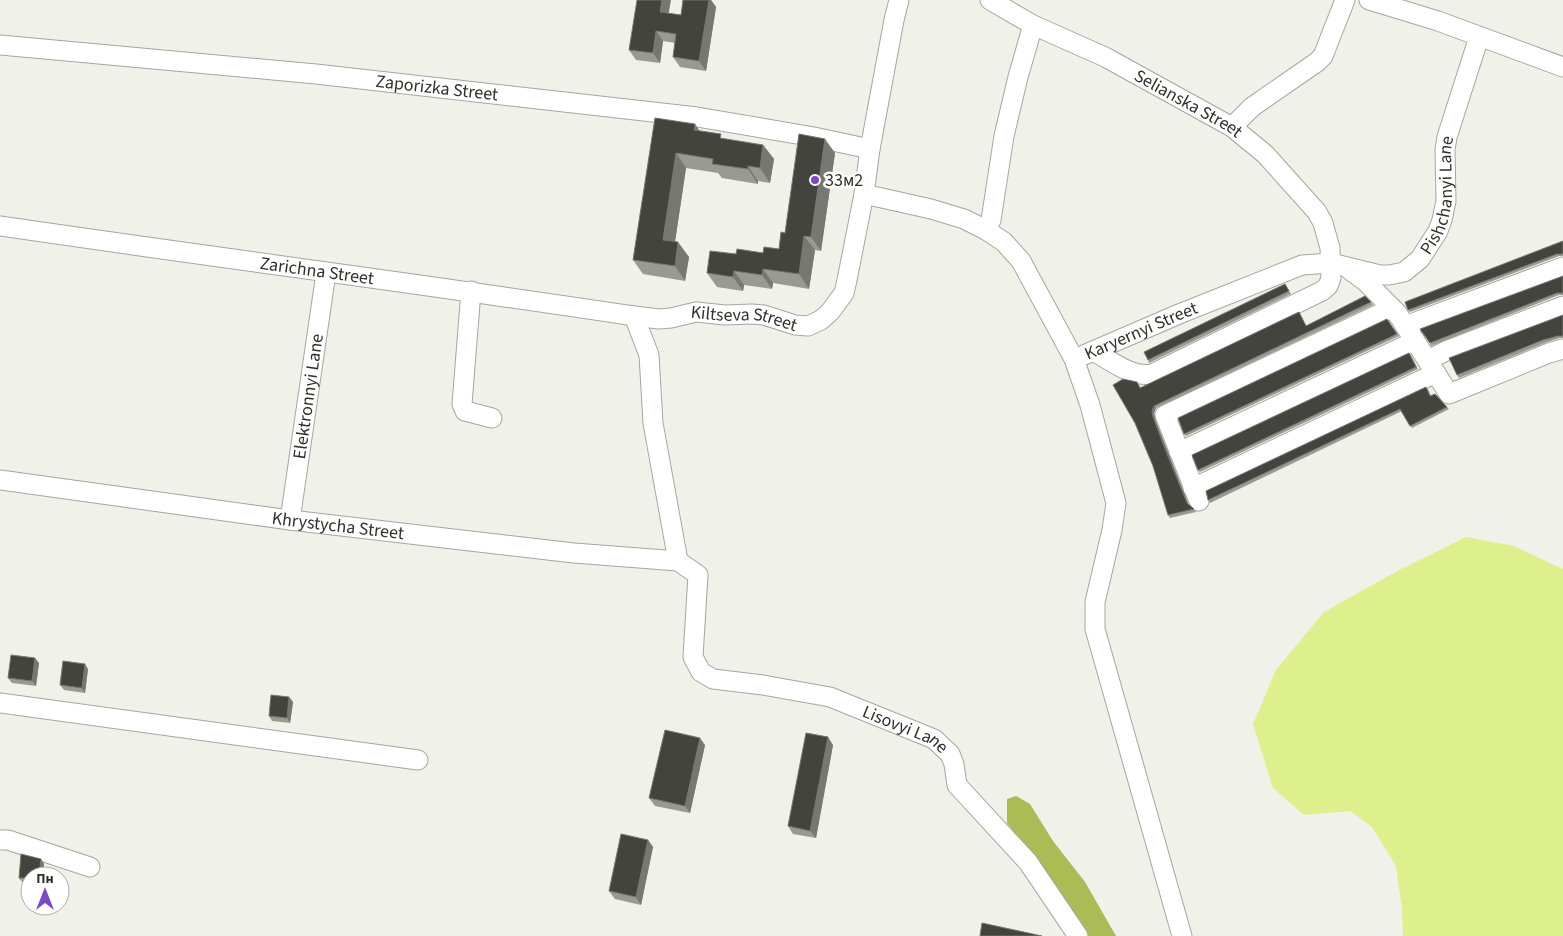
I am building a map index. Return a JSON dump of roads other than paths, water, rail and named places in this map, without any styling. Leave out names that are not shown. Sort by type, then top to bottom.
[{"type":"street","name":"Kiltseva Street","points":[[634,316],[660,319],[696,312],[725,315],[752,314],[764,315],[795,325],[808,326],[821,320],[830,312],[844,293],[899,0]]},
{"type":"street","name":"Selianska Street","points":[[990,0],[1033,25],[1105,57],[1232,127],[1265,154],[1317,212],[1328,235],[1338,265],[1328,286],[1322,291],[1152,374],[1143,376],[1134,373],[1093,351]]},
{"type":"street","points":[[1232,127],[1252,107],[1318,62],[1328,47],[1346,0]]},
{"type":"street","points":[[1369,0],[1438,21],[1563,68]]},
{"type":"street","points":[[986,230],[991,220],[1004,136],[1033,25]]},
{"type":"street","name":"Pishchanyi Lane","points":[[1338,265],[1380,275],[1404,272],[1420,258],[1438,231],[1446,201],[1445,150],[1447,137],[1479,37]]},
{"type":"street","name":"Zaporizka Street","points":[[0,45],[316,74],[697,117],[814,137],[870,149]]},
{"type":"street","name":"Karyernyi Street","points":[[864,194],[964,219],[1004,242],[1021,261],[1074,360],[1179,314],[1302,265],[1338,265]]},
{"type":"street","name":"Zarichna Street","points":[[0,226],[326,273],[471,291],[634,316]]},
{"type":"street","points":[[1338,265],[1365,281],[1392,308],[1449,394],[1563,349]]},
{"type":"street","points":[[1179,452],[1410,333],[1563,267]]},
{"type":"street","name":"Elektronnyi Lane","points":[[290,520],[326,273]]},
{"type":"street","points":[[471,291],[462,404],[465,411],[492,418]]},
{"type":"street","points":[[1392,308],[1165,415],[1196,494],[1432,367],[1448,350],[1563,306]]},
{"type":"street","points":[[634,316],[649,355],[654,423],[678,561]]},
{"type":"street","points":[[1074,360],[1090,405],[1116,503],[1112,530],[1095,602],[1094,629],[1182,936]]},
{"type":"street","name":"Khrystycha Street","points":[[0,480],[290,520],[574,553],[678,561]]},
{"type":"street","name":"Lisovyi Lane","points":[[678,561],[698,575],[693,657],[697,667],[706,676],[830,697],[934,739],[950,754],[954,764],[956,785],[1028,862],[1078,936]]},
{"type":"street","points":[[0,703],[418,760]]},
{"type":"street","points":[[0,840],[8,840],[90,867]]},
{"type":"place","name":"33м2","points":[[815,180]]}]
